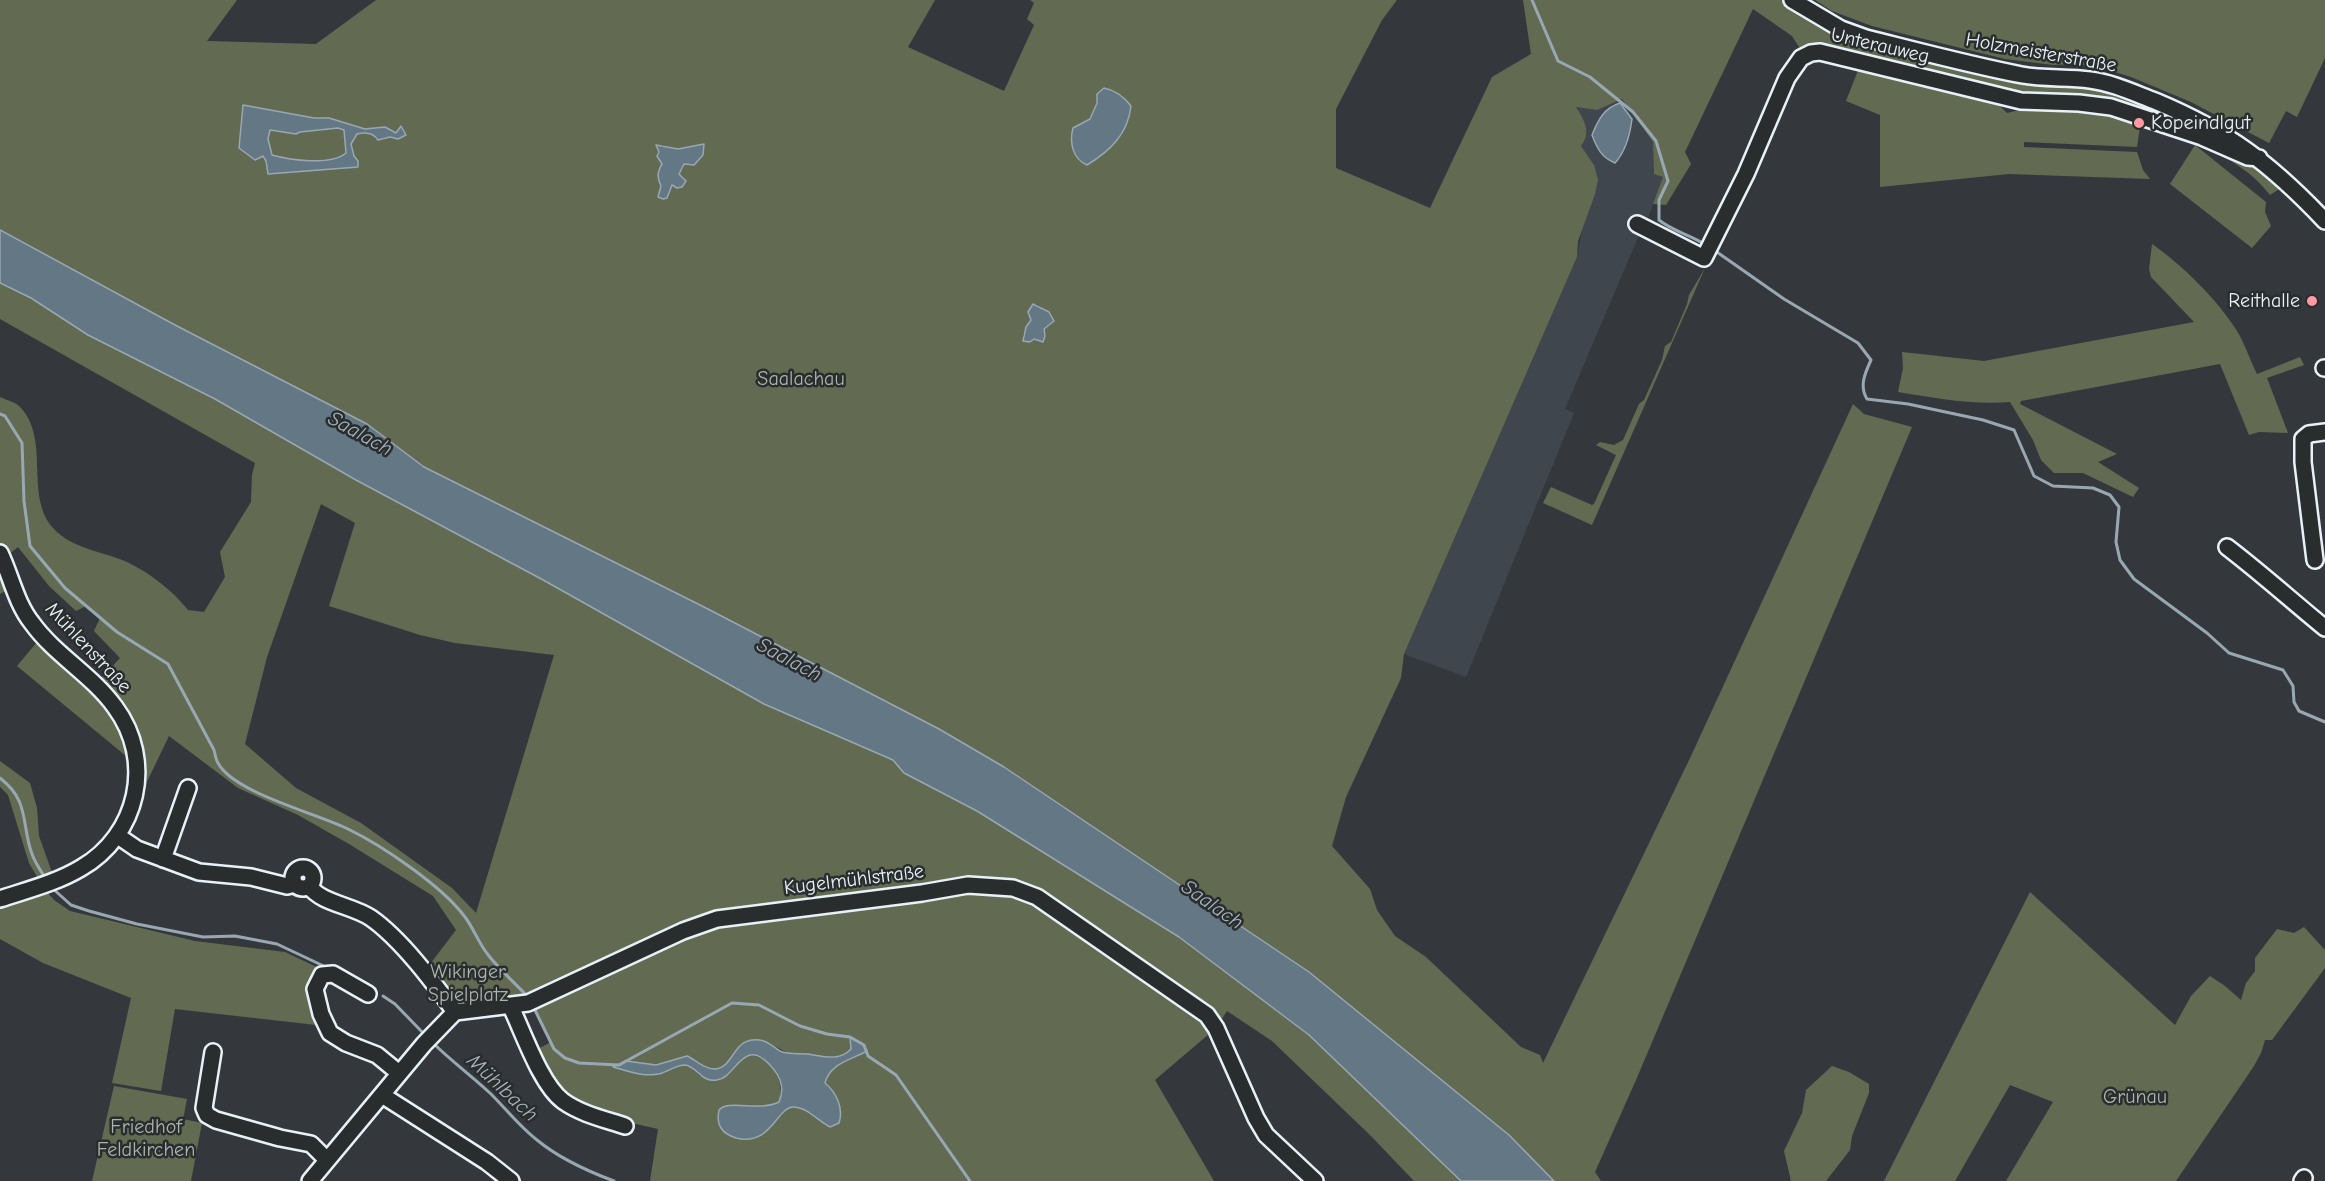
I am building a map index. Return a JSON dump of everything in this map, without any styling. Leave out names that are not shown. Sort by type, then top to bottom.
[{"type":"street","name":"Holzmeisterstraße","points":[[1792,0],[1841,29],[1866,38],[2023,75],[2090,80],[2110,84],[2186,115],[2225,135],[2242,135],[2251,139],[2260,148],[2259,158]]},
{"type":"street","name":"Unterauweg","points":[[1637,224],[1704,258],[1746,174],[1787,78],[1801,58],[1820,52],[2021,100],[2079,102],[2111,108],[2202,137],[2248,157],[2259,158]]},
{"type":"street","points":[[2259,158],[2296,190],[2325,221]]},
{"type":"street","points":[[2315,560],[2317,515],[2302,462],[2303,439],[2309,434],[2325,432]]},
{"type":"street","points":[[2227,547],[2259,571],[2276,589],[2325,628]]},
{"type":"street","name":"Mühlenstraße","points":[[0,553],[30,622],[116,707],[135,745],[138,776],[131,810],[117,836],[92,861],[48,883],[0,899]]},
{"type":"street","points":[[163,859],[188,788]]},
{"type":"street","points":[[117,836],[137,849],[199,872],[251,877],[287,886],[302,885],[317,895],[355,909],[374,920],[408,953],[455,1012],[399,1073],[310,1181]]},
{"type":"street","name":"Kugelmühlstraße","points":[[455,1012],[521,1006],[683,931],[717,919],[968,885],[1013,888],[1036,897],[1207,1015],[1216,1028],[1256,1118],[1266,1135],[1315,1181]]},
{"type":"street","points":[[368,994],[333,974],[322,975],[315,989],[321,1014],[330,1033],[346,1043],[377,1055],[399,1073]]},
{"type":"street","points":[[511,1007],[554,1093],[572,1107],[625,1126]]},
{"type":"street","points":[[213,1052],[204,1107],[207,1115],[216,1120],[280,1138],[311,1144],[327,1160]]},
{"type":"street","points":[[382,1095],[487,1162],[511,1181]]},
{"type":"shaded area","points":[[1622,99],[1653,142],[1654,173],[1663,177],[1648,218],[1654,229],[1698,245],[1713,256],[1706,268],[1639,235],[1565,409],[1574,413],[1466,677],[1404,654],[1577,257],[1594,165],[1581,146],[1575,107],[1597,110]]},
{"type":"green space","name":"Saalachau","points":[[0,0],[237,0],[207,41],[316,44],[376,0],[935,0],[908,47],[1004,91],[1034,25],[1027,19],[1034,3],[1030,0],[1397,0],[1382,20],[1336,109],[1336,168],[1430,208],[1492,77],[1531,54],[1523,0],[1781,0],[1838,35],[1864,45],[2018,81],[2087,88],[2158,109],[2204,131],[2022,94],[1821,46],[1811,44],[1801,50],[1792,36],[1753,9],[1685,152],[1691,164],[1666,205],[1653,204],[1663,177],[1654,174],[1653,142],[1622,99],[1597,110],[1576,107],[1584,121],[1586,131],[1581,146],[1594,165],[1598,180],[1578,241],[1577,257],[1404,654],[1401,678],[1346,797],[1332,846],[1370,889],[1377,910],[1395,936],[1426,957],[1521,1047],[1540,1055],[1543,1063],[1691,756],[1853,404],[1864,414],[1912,427],[1595,1172],[1601,1181],[1551,1181],[814,666],[706,608],[424,467],[367,424],[175,325],[0,230]],"holes":[[[1107,88],[1115,92],[1130,116],[1113,144],[1087,165],[1076,156],[1081,123],[1087,122],[1092,116],[1097,94]],[[244,105],[314,118],[329,118],[365,129],[385,127],[396,133],[401,127],[402,129],[397,133],[381,140],[369,133],[357,134],[351,144],[354,156],[268,174],[266,161],[262,156]],[[704,144],[703,155],[694,165],[684,164],[679,174],[684,178],[672,185],[666,198],[659,197],[661,145],[678,149]],[[1036,304],[1049,312],[1054,321],[1044,329],[1045,336],[1034,339],[1023,336],[1032,320]]]},
{"type":"green space","points":[[1815,0],[2325,0],[2325,58],[2297,117],[2286,111],[2269,143],[2191,102],[2131,77],[2099,67],[2074,64],[2053,65],[2005,59],[1872,26],[1832,11]]},
{"type":"green space","points":[[1859,68],[1995,101],[2007,113],[2028,108],[2097,109],[2141,120],[2137,147],[2024,142],[2024,147],[2137,152],[2143,170],[2150,179],[2009,174],[1880,187],[1880,115],[1846,101]]},
{"type":"green space","points":[[2154,124],[2247,160],[2284,186],[2270,195],[2246,171],[2232,161],[2201,146],[2153,129]]},
{"type":"green space","points":[[338,128],[344,130],[346,153],[339,157],[310,161],[272,156],[268,139],[270,130],[295,134]]},
{"type":"green space","points":[[2195,145],[2266,202],[2265,212],[2271,226],[2252,248],[2170,184]]},
{"type":"green space","points":[[2152,244],[2187,272],[2220,307],[2240,336],[2257,374],[2300,357],[2304,365],[2267,378],[2288,433],[2259,432],[2249,435],[2220,364],[2021,401],[2020,404],[2117,454],[2098,462],[2139,488],[2133,497],[2083,473],[2054,473],[2041,460],[2033,440],[2010,402],[1968,402],[1898,392],[1903,368],[1902,352],[1984,361],[2194,322],[2151,277],[2149,269]]},
{"type":"green space","points":[[1705,268],[1592,525],[1543,503],[1551,487],[1594,504],[1616,455],[1596,445],[1600,442],[1614,445],[1623,440],[1662,360],[1665,346],[1671,342],[1689,295]]},
{"type":"green space","name":"Wikinger Spielplatz","points":[[0,283],[31,298],[88,335],[215,399],[356,480],[545,581],[764,704],[893,760],[904,773],[977,811],[1179,937],[1309,1035],[1461,1181],[1414,1181],[1371,1136],[1272,1041],[1227,1011],[1216,1028],[1155,1080],[1214,1181],[650,1181],[658,1129],[587,1113],[572,1107],[532,1052],[551,1042],[528,996],[455,1012],[424,972],[456,930],[433,896],[298,815],[238,788],[169,736],[142,792],[132,761],[17,666],[42,636],[94,686],[120,658],[94,631],[100,618],[86,606],[76,611],[49,586],[18,547],[3,559],[14,586],[0,594],[0,397],[18,405],[29,420],[34,435],[40,500],[53,528],[69,541],[127,562],[144,571],[168,589],[188,610],[204,612],[225,577],[220,552],[251,502],[255,463],[0,319]],"holes":[[[321,504],[355,523],[329,606],[420,635],[455,643],[554,655],[476,913],[452,888],[361,823],[296,788],[245,744],[267,657]],[[851,1037],[857,1056],[833,1069],[825,1083],[830,1087],[830,1127],[807,1111],[792,1107],[783,1112],[770,1128],[759,1136],[750,1138],[730,1135],[723,1129],[718,1119],[735,1105],[759,1108],[779,1103],[781,1087],[776,1073],[759,1057],[751,1055],[700,1076],[689,1066],[684,1065],[673,1068],[615,1066],[626,1061],[656,1065],[677,1059],[716,1069],[724,1066],[742,1043],[772,1045],[788,1053],[826,1058],[847,1054],[851,1049]]]},
{"type":"green space","points":[[0,761],[30,783],[37,808],[39,836],[55,881],[42,886],[54,900],[70,911],[195,941],[285,952],[323,970],[316,983],[325,1026],[175,1009],[161,1091],[112,1083],[131,998],[43,963],[0,939],[0,899],[42,885],[29,863],[8,795],[0,787]]},
{"type":"green space","name":"Grünau","points":[[2030,892],[2175,1025],[2191,996],[2210,976],[2241,1000],[2246,983],[2255,971],[2255,958],[2277,929],[2294,933],[2304,927],[2325,950],[2325,968],[2272,1040],[2265,1040],[2254,1066],[2176,1181],[2006,1181],[2053,1102],[2010,1085],[1955,1181],[1884,1181]]},
{"type":"green space","points":[[1832,1066],[1849,1072],[1869,1084],[1869,1093],[1852,1136],[1850,1150],[1826,1181],[1791,1181],[1784,1151],[1802,1113],[1806,1090]]},
{"type":"green space","name":"Friedhof Feldkirchen","points":[[114,1086],[187,1099],[183,1119],[202,1123],[191,1181],[92,1181]]},
{"type":"water","points":[[1104,88],[1116,92],[1131,106],[1129,116],[1122,133],[1110,148],[1087,165],[1078,159],[1073,150],[1073,128],[1090,119],[1097,103],[1097,94]]},
{"type":"water","points":[[1620,103],[1632,119],[1627,142],[1615,163],[1600,152],[1592,135],[1602,115]]},
{"type":"water","points":[[243,105],[314,118],[329,118],[365,129],[385,127],[396,133],[401,126],[406,135],[398,139],[390,137],[378,140],[369,133],[357,134],[351,144],[358,167],[268,174],[263,156],[255,160],[239,148]],"holes":[[[338,128],[344,130],[346,153],[330,160],[299,160],[272,155],[268,139],[270,130],[296,134]]]},
{"type":"water","points":[[704,144],[703,155],[694,165],[684,164],[679,174],[686,181],[682,187],[677,188],[672,185],[667,198],[658,197],[661,186],[658,172],[662,164],[657,156],[659,152],[656,145],[678,149]]},
{"type":"water","name":"Saalach","points":[[0,230],[175,325],[367,424],[424,467],[706,608],[939,729],[1004,767],[1309,972],[1509,1135],[1554,1181],[1461,1181],[1309,1035],[1179,937],[977,811],[904,773],[893,760],[764,704],[545,581],[356,480],[215,399],[88,335],[31,298],[0,283]]},
{"type":"water","points":[[1033,304],[1049,312],[1054,321],[1044,329],[1043,342],[1034,339],[1030,342],[1023,341],[1026,327],[1031,320],[1028,312]]},
{"type":"water","points":[[850,1037],[864,1045],[867,1051],[836,1066],[825,1083],[833,1091],[838,1101],[839,1123],[830,1127],[808,1112],[793,1107],[782,1113],[765,1132],[748,1139],[736,1138],[721,1128],[718,1119],[719,1110],[729,1106],[762,1106],[779,1102],[782,1091],[780,1079],[769,1064],[760,1057],[750,1055],[745,1057],[726,1076],[717,1080],[707,1079],[685,1065],[653,1075],[613,1067],[626,1061],[656,1065],[687,1056],[716,1069],[727,1063],[744,1042],[751,1040],[763,1041],[787,1053],[836,1057],[851,1049]]},
{"type":"waterway","points":[[1532,0],[1558,61],[1590,77],[1633,112],[1656,141],[1668,181],[1659,200],[1659,220],[1706,245]]},
{"type":"waterway","points":[[1714,250],[1784,299],[1858,343],[1871,360],[1863,384],[1867,399],[1908,404],[1983,420],[2014,430],[2034,476],[2053,486],[2093,488],[2110,495],[2119,507],[2116,542],[2120,560],[2134,579],[2207,633],[2229,653],[2283,670],[2293,686],[2294,702],[2299,711],[2325,722]]},
{"type":"waterway","points":[[0,414],[5,416],[22,443],[24,501],[30,546],[65,588],[117,632],[168,664],[214,750],[217,762],[227,774],[258,793],[348,829],[411,868],[455,905],[489,956],[527,996]]},
{"type":"waterway","points":[[0,778],[16,795],[23,813],[32,854],[46,879]]},
{"type":"waterway","points":[[51,887],[71,905],[89,911],[137,924],[203,937],[235,936],[277,944],[330,969]]},
{"type":"waterway","name":"Mühlbach","points":[[383,996],[395,1004],[425,1035]]},
{"type":"waterway","points":[[533,1006],[554,1049],[565,1058],[579,1063],[619,1065],[732,1003],[759,1005],[800,1026],[827,1034],[850,1037],[864,1045],[868,1056],[896,1075],[970,1181]]},
{"type":"waterway","name":"Mühlbach","points":[[432,1042],[546,1147],[574,1164],[614,1181]]},
{"type":"place","name":"Kopeindlgut","points":[[2139,123]]},
{"type":"place","name":"Reithalle","points":[[2312,301]]}]
